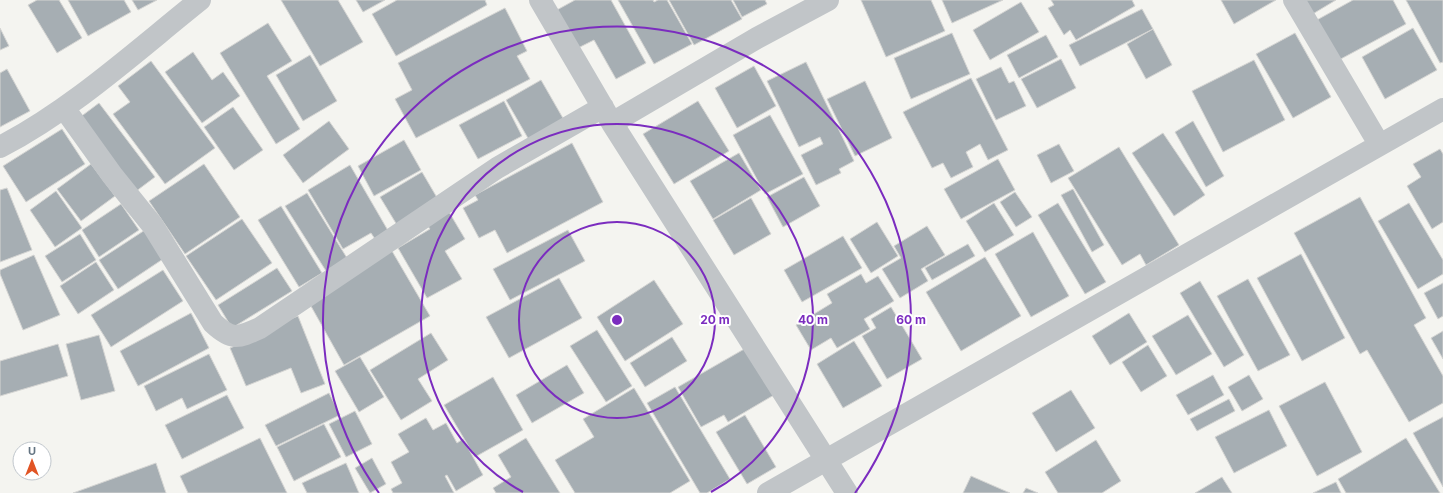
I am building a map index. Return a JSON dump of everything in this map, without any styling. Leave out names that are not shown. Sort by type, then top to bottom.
[{"type":"street","points":[[0,147],[22,136],[64,108],[200,0]]},
{"type":"street","points":[[540,0],[608,115],[827,459],[847,493]]},
{"type":"street","points":[[64,108],[112,175],[153,226],[214,323],[224,334],[233,337],[246,335],[260,328],[497,168],[608,115],[828,0]]},
{"type":"street","points":[[1294,0],[1379,144]]},
{"type":"street","points":[[768,493],[1379,144],[1443,109]]},
{"type":"building","points":[[37,0],[59,0],[82,38],[57,53],[28,5]]},
{"type":"building","points":[[68,0],[124,0],[131,12],[88,36]]},
{"type":"building","points":[[132,0],[157,0],[138,10]]},
{"type":"building","points":[[281,0],[338,0],[363,42],[320,66]]},
{"type":"building","points":[[356,0],[385,0],[363,12]]},
{"type":"building","points":[[397,0],[485,0],[487,5],[396,56],[372,14]]},
{"type":"building","points":[[575,0],[611,0],[646,63],[616,79],[594,40],[576,49],[555,11]]},
{"type":"building","points":[[618,0],[653,0],[654,2],[658,0],[667,0],[692,44],[654,64]]},
{"type":"building","points":[[669,0],[731,0],[742,19],[694,45]]},
{"type":"building","points":[[733,0],[765,0],[767,4],[742,17]]},
{"type":"building","points":[[861,0],[931,0],[945,31],[886,57]]},
{"type":"building","points":[[942,0],[1003,0],[952,23]]},
{"type":"building","points":[[1051,0],[1132,0],[1135,6],[1076,40],[1070,30],[1064,35],[1048,8],[1054,5]]},
{"type":"building","points":[[1221,0],[1276,0],[1234,24]]},
{"type":"building","points":[[1302,0],[1336,0],[1311,15]]},
{"type":"building","points":[[1353,0],[1393,0],[1406,24],[1337,61],[1315,21]]},
{"type":"building","points":[[1406,0],[1443,0],[1443,62],[1440,63]]},
{"type":"building","points":[[1021,2],[1039,32],[990,60],[973,30]]},
{"type":"building","points":[[505,8],[527,51],[517,56],[530,79],[416,138],[395,99],[412,90],[398,63]]},
{"type":"building","points":[[1142,9],[1153,29],[1080,66],[1069,45]]},
{"type":"building","points":[[268,23],[292,61],[267,76],[300,129],[276,144],[220,53]]},
{"type":"building","points":[[0,28],[9,46],[0,50]]},
{"type":"building","points":[[1413,28],[1437,70],[1385,99],[1362,57]]},
{"type":"building","points":[[1153,29],[1172,65],[1146,79],[1127,44]]},
{"type":"building","points":[[952,33],[970,74],[911,99],[894,58]]},
{"type":"building","points":[[1295,33],[1331,97],[1293,118],[1256,54]]},
{"type":"building","points":[[1046,35],[1058,57],[1019,78],[1007,55]]},
{"type":"building","points":[[193,52],[212,80],[223,72],[240,96],[202,123],[165,72]]},
{"type":"building","points":[[310,55],[337,101],[303,121],[276,75]]},
{"type":"building","points":[[1061,59],[1076,88],[1037,108],[1021,79]]},
{"type":"building","points":[[1254,60],[1285,120],[1223,152],[1192,91]]},
{"type":"building","points":[[151,61],[215,148],[165,184],[113,114],[130,102],[118,86]]},
{"type":"building","points":[[806,62],[854,161],[839,169],[841,173],[816,185],[801,155],[823,144],[820,137],[799,147],[767,81]]},
{"type":"building","points":[[754,66],[776,106],[737,128],[715,88]]},
{"type":"building","points":[[1001,67],[1009,83],[1014,81],[1026,106],[996,120],[976,79]]},
{"type":"building","points":[[7,69],[30,111],[0,127],[0,73]]},
{"type":"building","points":[[971,78],[1008,150],[988,160],[980,144],[966,152],[973,167],[951,178],[943,163],[932,168],[903,112]]},
{"type":"building","points":[[541,80],[564,120],[529,140],[506,100]]},
{"type":"building","points":[[865,81],[892,138],[855,156],[827,99]]},
{"type":"building","points":[[504,101],[522,136],[478,159],[459,125]]},
{"type":"building","points":[[698,101],[729,151],[674,184],[643,134]]},
{"type":"building","points":[[99,103],[155,177],[131,195],[75,121]]},
{"type":"building","points":[[233,107],[263,150],[234,170],[204,127]]},
{"type":"building","points":[[770,115],[803,174],[765,194],[733,135]]},
{"type":"building","points":[[329,121],[349,149],[303,183],[283,155]]},
{"type":"building","points":[[1193,121],[1224,176],[1206,187],[1175,132]]},
{"type":"building","points":[[62,129],[85,164],[26,202],[3,166]]},
{"type":"building","points":[[1163,133],[1205,195],[1174,216],[1132,153]]},
{"type":"building","points":[[404,140],[421,170],[374,196],[358,166]]},
{"type":"building","points":[[572,143],[603,202],[507,253],[495,230],[479,238],[463,208],[478,200],[475,195]]},
{"type":"building","points":[[1059,144],[1074,171],[1051,183],[1037,155]]},
{"type":"building","points":[[1119,147],[1179,245],[1146,265],[1140,254],[1122,265],[1068,178]]},
{"type":"building","points":[[1440,149],[1443,154],[1443,222],[1432,229],[1407,186],[1421,177],[1413,164]]},
{"type":"building","points":[[739,153],[761,190],[713,219],[690,181]]},
{"type":"building","points":[[998,159],[1015,190],[961,219],[944,189]]},
{"type":"building","points":[[91,164],[115,196],[81,221],[57,189]]},
{"type":"building","points":[[204,164],[240,217],[185,254],[149,201]]},
{"type":"building","points":[[350,165],[390,234],[377,242],[371,233],[343,249],[308,190]]},
{"type":"building","points":[[422,172],[439,201],[397,225],[380,197]]},
{"type":"building","points":[[804,177],[820,206],[783,227],[767,197]]},
{"type":"building","points":[[7,188],[32,250],[0,262],[0,190]]},
{"type":"building","points":[[1073,189],[1104,245],[1092,252],[1061,195]]},
{"type":"building","points":[[56,191],[82,228],[55,247],[30,210]]},
{"type":"building","points":[[1015,192],[1032,217],[1016,227],[1000,202]]},
{"type":"building","points":[[307,193],[347,258],[326,271],[285,206]]},
{"type":"building","points":[[1360,197],[1426,318],[1414,325],[1443,376],[1443,403],[1409,422],[1367,350],[1360,354],[1294,233]]},
{"type":"building","points":[[751,198],[771,234],[734,255],[713,220]]},
{"type":"building","points":[[994,203],[1014,235],[985,252],[966,221]]},
{"type":"building","points":[[1058,203],[1106,282],[1085,294],[1038,215]]},
{"type":"building","points":[[1409,203],[1443,260],[1443,274],[1418,289],[1378,221]]},
{"type":"building","points":[[121,204],[139,230],[99,257],[82,230]]},
{"type":"building","points":[[281,206],[322,273],[299,287],[258,220]]},
{"type":"building","points":[[449,212],[465,239],[445,251],[462,279],[427,298],[398,248],[430,229],[427,225]]},
{"type":"building","points":[[242,219],[272,263],[216,300],[186,256]]},
{"type":"building","points":[[877,222],[898,256],[871,273],[850,239]]},
{"type":"building","points":[[927,226],[945,255],[921,269],[928,281],[900,298],[882,269],[901,258],[894,246]]},
{"type":"building","points":[[145,230],[163,259],[118,289],[99,260]]},
{"type":"building","points":[[568,230],[585,261],[510,300],[493,269]]},
{"type":"building","points":[[1033,232],[1069,296],[1031,317],[995,254]]},
{"type":"building","points":[[80,234],[96,260],[62,282],[45,256]]},
{"type":"building","points":[[843,236],[862,268],[802,302],[784,270]]},
{"type":"building","points":[[968,244],[975,256],[932,280],[925,268]]},
{"type":"building","points":[[392,251],[430,316],[344,365],[307,299]]},
{"type":"building","points":[[1301,254],[1345,338],[1302,361],[1257,278]]},
{"type":"building","points":[[34,255],[60,315],[23,330],[0,274],[0,270]]},
{"type":"building","points":[[985,257],[1021,316],[961,351],[926,292]]},
{"type":"building","points":[[96,262],[114,290],[78,314],[60,286]]},
{"type":"building","points":[[277,268],[292,291],[232,328],[218,305]]},
{"type":"building","points":[[163,270],[183,301],[111,347],[91,315]]},
{"type":"building","points":[[861,274],[866,283],[878,276],[894,301],[864,319],[870,329],[837,348],[831,338],[811,350],[796,325],[832,303],[827,294]]},
{"type":"building","points":[[559,278],[582,318],[509,358],[486,317]]},
{"type":"building","points":[[1248,279],[1290,355],[1258,371],[1217,296]]},
{"type":"building","points":[[654,280],[683,324],[625,361],[597,317]]},
{"type":"building","points":[[1200,281],[1244,355],[1224,367],[1180,293]]},
{"type":"building","points":[[1443,283],[1443,316],[1438,319],[1424,293]]},
{"type":"building","points":[[891,307],[922,359],[887,379],[862,336],[876,328],[871,319]]},
{"type":"building","points":[[191,313],[209,348],[138,386],[120,351]]},
{"type":"building","points":[[1129,313],[1147,342],[1110,365],[1092,336]]},
{"type":"building","points":[[1188,315],[1212,354],[1176,375],[1152,336]]},
{"type":"building","points":[[298,316],[325,384],[301,393],[291,368],[246,386],[230,348],[275,330],[273,326]]},
{"type":"building","points":[[597,330],[632,386],[606,402],[570,346]]},
{"type":"building","points":[[1443,331],[1443,359],[1431,338]]},
{"type":"building","points":[[431,333],[448,360],[418,379],[432,401],[401,420],[370,370]]},
{"type":"building","points":[[99,335],[115,391],[81,400],[66,344]]},
{"type":"building","points":[[672,337],[687,361],[645,387],[630,363]]},
{"type":"building","points":[[854,341],[882,386],[843,408],[817,364]]},
{"type":"building","points":[[58,344],[68,376],[0,396],[0,361]]},
{"type":"building","points":[[1148,345],[1167,376],[1141,392],[1122,362]]},
{"type":"building","points":[[746,348],[774,395],[728,422],[724,415],[701,427],[678,387]]},
{"type":"building","points":[[209,354],[227,390],[187,409],[182,398],[156,411],[144,386]]},
{"type":"building","points":[[360,357],[384,397],[359,412],[335,371]]},
{"type":"building","points":[[567,365],[584,393],[532,423],[516,395]]},
{"type":"building","points":[[1213,375],[1224,395],[1188,415],[1176,395]]},
{"type":"building","points":[[1249,375],[1263,399],[1242,411],[1228,387]]},
{"type":"building","points":[[493,377],[523,430],[475,457],[444,405]]},
{"type":"building","points":[[1325,382],[1362,452],[1317,476],[1279,406]]},
{"type":"building","points":[[675,387],[730,479],[707,493],[700,493],[647,403]]},
{"type":"building","points":[[634,388],[690,481],[670,493],[575,493],[555,460],[594,437],[583,419]]},
{"type":"building","points":[[1071,390],[1095,428],[1056,452],[1032,413]]},
{"type":"building","points":[[329,393],[340,415],[276,446],[265,425]]},
{"type":"building","points":[[227,395],[244,428],[182,459],[165,425]]},
{"type":"building","points":[[1229,399],[1235,411],[1197,431],[1190,419]]},
{"type":"building","points":[[1269,410],[1287,446],[1234,473],[1215,437]]},
{"type":"building","points":[[355,411],[372,444],[346,457],[329,424]]},
{"type":"building","points":[[745,415],[776,467],[747,484],[716,432]]},
{"type":"building","points":[[1443,417],[1443,487],[1413,433]]},
{"type":"building","points":[[426,418],[433,430],[446,423],[457,443],[463,439],[483,475],[456,491],[447,475],[445,476],[454,493],[393,493],[391,489],[402,483],[391,462],[409,452],[398,434]]},
{"type":"building","points":[[324,424],[341,457],[294,481],[277,447]]},
{"type":"building","points":[[260,438],[287,493],[188,493],[180,476]]},
{"type":"building","points":[[526,438],[560,493],[496,493],[493,488],[511,477],[498,455]]},
{"type":"building","points":[[1406,438],[1440,493],[1346,493],[1338,479]]},
{"type":"building","points":[[1096,440],[1121,481],[1102,493],[1058,493],[1045,472]]},
{"type":"building","points":[[372,458],[386,484],[370,493],[355,468]]},
{"type":"building","points":[[156,463],[166,493],[73,493]]},
{"type":"building","points":[[346,463],[359,493],[307,493],[302,483]]},
{"type":"building","points":[[971,476],[1010,493],[963,493]]},
{"type":"building","points":[[1222,477],[1232,493],[1195,493]]},
{"type":"building","points":[[1336,482],[1341,493],[1313,493]]},
{"type":"building","points":[[1026,488],[1038,493],[1023,493]]}]
